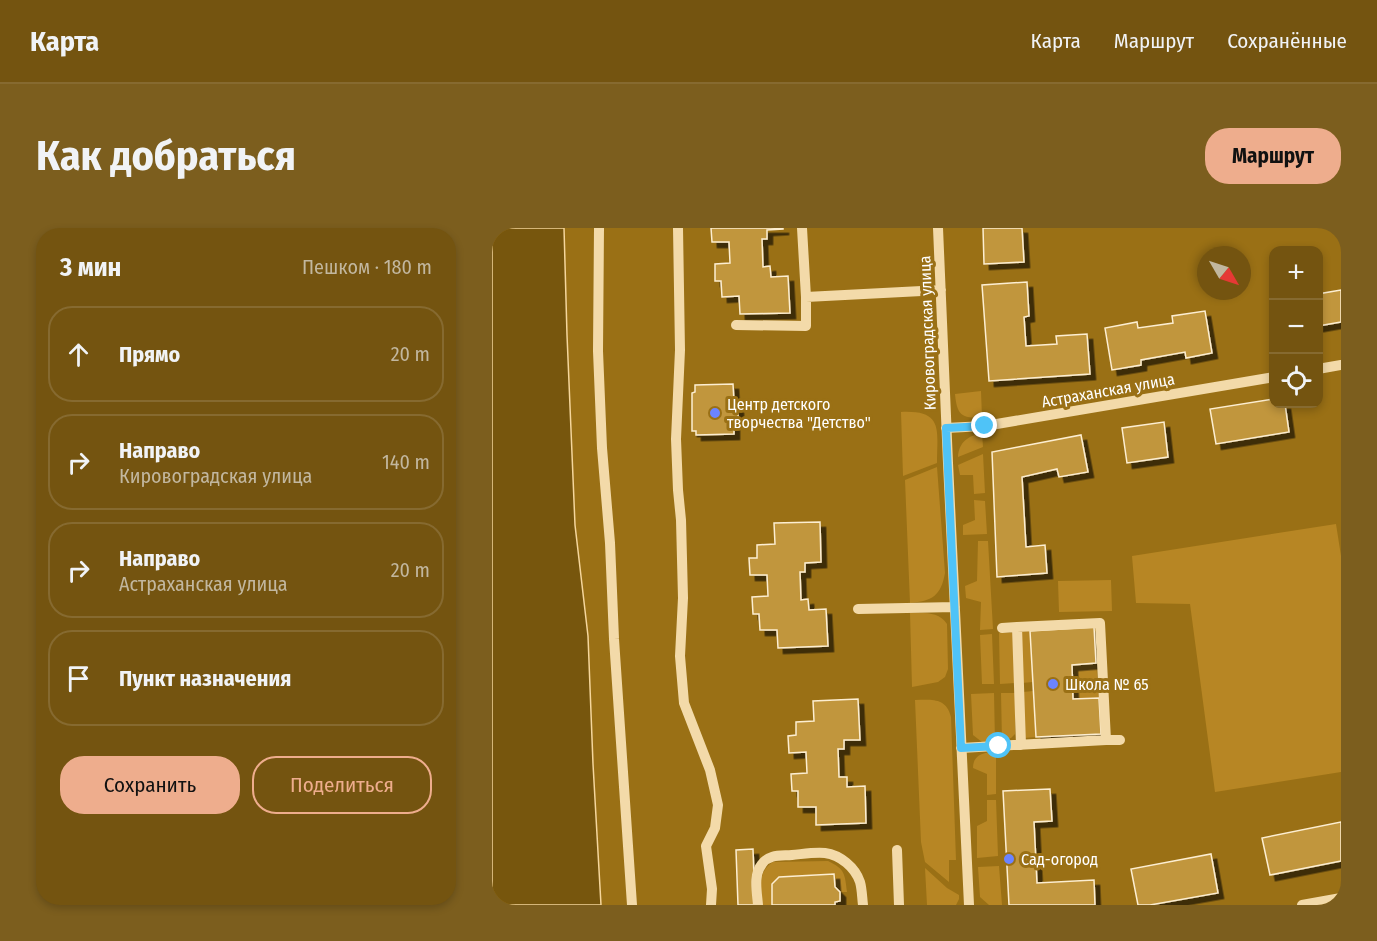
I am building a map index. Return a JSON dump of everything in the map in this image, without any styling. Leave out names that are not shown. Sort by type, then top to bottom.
[{"type":"street","points":[[599,228],[598,351],[602,448],[632,905]]},
{"type":"street","points":[[678,228],[680,350],[676,439],[683,598],[680,656],[684,704],[710,770],[718,805],[715,828],[706,846],[712,889],[711,905]]},
{"type":"street","points":[[736,325],[806,326],[802,228]]},
{"type":"street","name":"Кировоградская улица","points":[[938,228],[969,905]]},
{"type":"street","points":[[806,297],[941,290]]},
{"type":"street","points":[[1323,368],[1341,366]]},
{"type":"street","name":"Астраханская улица","points":[[946,428],[985,426],[1269,378]]},
{"type":"street","points":[[858,609],[955,607]]},
{"type":"street","points":[[1002,628],[1100,623],[1106,740]]},
{"type":"street","points":[[1017,627],[1021,745]]},
{"type":"street","points":[[961,748],[1120,740]]},
{"type":"street","points":[[897,850],[899,905]]},
{"type":"street","points":[[758,905],[756,878],[764,861],[773,856],[826,853],[847,863],[857,875],[863,905]]},
{"type":"street","points":[[1302,905],[1341,898]]},
{"type":"shaded area","points":[[492,228],[564,228],[575,525],[588,636],[601,905],[492,905]]},
{"type":"shaded area","points":[[981,391],[982,418],[961,414],[957,407],[955,394]]},
{"type":"shaded area","points":[[901,412],[925,414],[935,424],[937,432],[937,463],[903,476]]},
{"type":"shaded area","points":[[982,433],[983,447],[958,457],[960,447],[965,440]]},
{"type":"shaded area","points":[[983,454],[985,493],[974,494],[973,475],[960,475],[958,465]]},
{"type":"shaded area","points":[[937,467],[945,573],[941,587],[934,596],[924,601],[910,603],[905,480]]},
{"type":"shaded area","points":[[974,500],[985,501],[987,534],[963,535],[963,525],[975,520]]},
{"type":"shaded area","points":[[1336,524],[1341,556],[1341,772],[1215,792],[1190,604],[1136,603],[1132,556]]},
{"type":"shaded area","points":[[978,541],[988,541],[993,629],[980,630],[981,602],[966,598],[965,586],[977,581]]},
{"type":"shaded area","points":[[1111,580],[1112,611],[1059,612],[1058,581]]},
{"type":"shaded area","points":[[910,613],[935,615],[947,624],[948,669],[945,677],[938,682],[912,687]]},
{"type":"shaded area","points":[[1030,631],[1033,682],[1022,683],[1020,632]]},
{"type":"shaded area","points":[[999,633],[1013,633],[1015,683],[1000,684]]},
{"type":"shaded area","points":[[992,634],[994,684],[982,684],[980,635]]},
{"type":"shaded area","points":[[1096,663],[1099,698],[1073,699],[1072,665]]},
{"type":"shaded area","points":[[1033,691],[1036,737],[1024,738],[1023,692]]},
{"type":"shaded area","points":[[994,693],[995,742],[982,742],[973,735],[971,694]]},
{"type":"shaded area","points":[[1001,693],[1015,693],[1015,734],[1002,741]]},
{"type":"shaded area","points":[[915,700],[932,700],[942,703],[951,717],[956,860],[949,860],[949,882],[925,862],[921,842]]},
{"type":"shaded area","points":[[996,751],[996,794],[987,795],[987,774],[973,768],[973,763],[980,755]]},
{"type":"shaded area","points":[[987,800],[996,800],[998,856],[977,858],[977,826],[987,821]]},
{"type":"shaded area","points":[[828,861],[843,873],[847,892],[840,892],[835,887],[834,874],[779,877],[772,884],[772,905],[761,905],[762,876],[773,862]]},
{"type":"shaded area","points":[[999,866],[1002,905],[989,905],[980,897],[978,867]]},
{"type":"shaded area","points":[[925,868],[947,888],[959,895],[956,905],[927,905]]},
{"type":"building","points":[[711,228],[783,228],[767,230],[767,239],[762,239],[763,267],[770,266],[771,277],[788,276],[790,313],[740,314],[739,296],[722,297],[721,281],[715,281],[715,264],[730,263],[729,242],[712,242]]},
{"type":"building","points":[[983,228],[1022,228],[1024,262],[984,264]]},
{"type":"building","points":[[1027,282],[1029,316],[1024,317],[1026,346],[1057,344],[1056,336],[1087,334],[1090,374],[989,381],[982,285]]},
{"type":"building","points":[[1341,290],[1341,322],[1323,325],[1323,293]]},
{"type":"building","points":[[1205,311],[1212,353],[1186,358],[1185,352],[1141,360],[1141,365],[1112,370],[1105,328],[1137,322],[1138,328],[1173,323],[1172,316]]},
{"type":"building","name":"Центр детского творчества \"Детство\"","points":[[733,384],[734,401],[737,400],[738,408],[738,418],[734,418],[734,434],[696,435],[696,431],[692,431],[692,393],[695,392],[695,385]]},
{"type":"building","points":[[1269,400],[1269,408],[1286,408],[1289,432],[1216,444],[1210,409]]},
{"type":"building","points":[[1164,422],[1168,457],[1127,463],[1122,428]]},
{"type":"building","points":[[1081,435],[1088,472],[1059,477],[1057,469],[1022,477],[1026,547],[1045,545],[1047,573],[997,577],[992,452]]},
{"type":"building","points":[[820,522],[821,562],[805,563],[805,572],[800,572],[801,600],[808,599],[809,610],[826,609],[828,646],[778,648],[777,630],[760,630],[759,614],[753,614],[752,597],[768,596],[767,575],[750,575],[749,558],[757,558],[757,545],[775,544],[774,523]]},
{"type":"building","name":"Школа № 65","points":[[1094,627],[1096,663],[1072,665],[1073,699],[1099,698],[1101,734],[1036,737],[1030,631]]},
{"type":"building","points":[[858,699],[860,740],[844,740],[844,749],[838,749],[839,777],[847,777],[847,787],[865,786],[866,823],[816,825],[816,807],[798,807],[798,791],[792,791],[791,774],[807,773],[806,752],[789,753],[788,736],[796,735],[796,722],[814,721],[813,701]]},
{"type":"building","points":[[1050,789],[1052,821],[1034,822],[1037,883],[1094,880],[1095,905],[1009,905],[1003,791]]},
{"type":"building","points":[[1341,822],[1341,861],[1270,875],[1262,838]]},
{"type":"building","points":[[753,849],[755,905],[738,905],[736,850]]},
{"type":"building","points":[[1211,854],[1218,893],[1138,905],[1131,869]]},
{"type":"building","points":[[834,874],[835,887],[840,892],[840,901],[835,902],[835,905],[772,905],[772,884],[779,877]]},
{"type":"place","name":"Центр детского творчества \"Детство\"","points":[[715,413]]},
{"type":"place","name":"Школа № 65","points":[[1053,684]]},
{"type":"place","name":"Сад-огород","points":[[1009,859]]},
{"type":"route","points":[[985,426],[946,428],[961,748],[999,746]]}]
